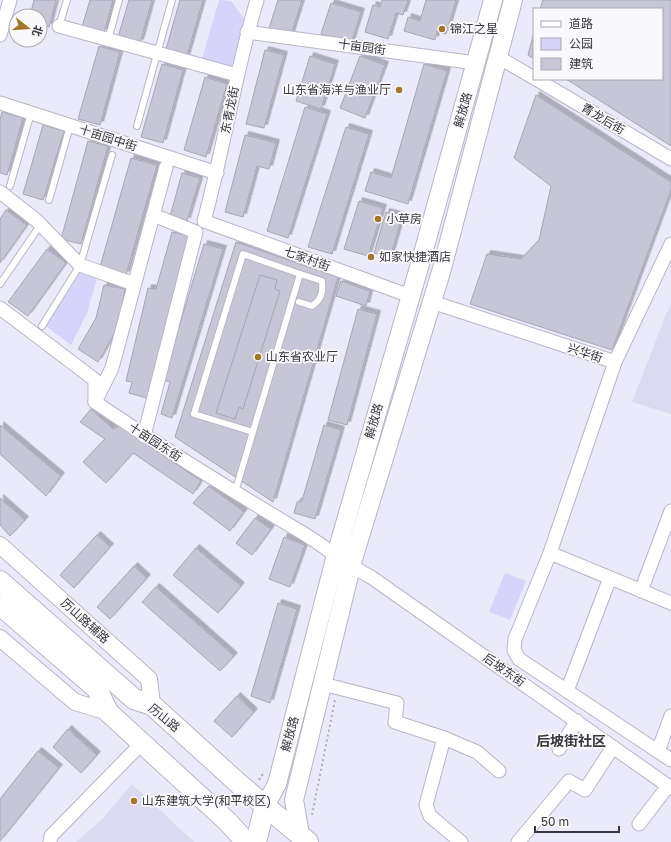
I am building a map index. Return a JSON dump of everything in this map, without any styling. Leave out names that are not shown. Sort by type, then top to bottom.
[{"type":"main road","name":"解放路","points":[[256,842],[265,806],[277,784],[336,555],[493,0]]},
{"type":"main road","name":"解放路","points":[[302,840],[294,800],[351,566],[441,272],[513,0]]},
{"type":"main road","name":"历山路","points":[[0,581],[134,699],[152,706],[302,840]]},
{"type":"main road","points":[[0,605],[98,689],[108,712],[228,822],[246,842]]},
{"type":"street","points":[[0,35],[10,0]]},
{"type":"street","name":"东青龙街","points":[[204,221],[217,173],[247,32],[257,0]]},
{"type":"street","points":[[60,26],[237,75]]},
{"type":"street","name":"十亩园街","points":[[247,32],[476,63]]},
{"type":"street","name":"青龙后街","points":[[498,57],[533,77]]},
{"type":"street","name":"青龙后街","points":[[538,80],[671,159]]},
{"type":"street","name":"十亩园中街","points":[[0,103],[217,173]]},
{"type":"street","points":[[95,402],[112,368],[166,167]]},
{"type":"street","points":[[3,191],[41,224],[80,265],[134,284]]},
{"type":"street","points":[[144,436],[196,232],[153,215]]},
{"type":"street","name":"七家村街","points":[[204,221],[410,295]]},
{"type":"street","name":"兴华街","points":[[432,302],[615,362],[671,244]]},
{"type":"street","points":[[0,308],[95,380],[95,402]]},
{"type":"street","points":[[615,362],[550,553],[515,639],[514,650],[519,659],[671,760]]},
{"type":"street","name":"十亩园东街","points":[[95,402],[144,436],[320,543],[336,555]]},
{"type":"street","points":[[641,591],[671,511]]},
{"type":"street","name":"历山路辅路","points":[[0,545],[149,679],[152,706]]},
{"type":"street","points":[[550,553],[671,603]]},
{"type":"street","name":"后坡东街","points":[[336,555],[351,566],[371,577],[670,787]]},
{"type":"street","points":[[568,691],[610,578]]},
{"type":"street","points":[[0,638],[75,702],[108,712]]},
{"type":"street","points":[[323,684],[397,703],[395,722],[444,738],[477,752],[499,771]]},
{"type":"street","points":[[658,751],[671,716]]},
{"type":"street","points":[[559,749],[577,721]]},
{"type":"street","points":[[444,738],[426,805],[430,816],[461,842]]},
{"type":"street","points":[[50,842],[51,836],[142,743]]},
{"type":"street","points":[[518,842],[569,781],[585,790],[613,747]]},
{"type":"street","points":[[639,824],[670,787]]},
{"type":"lane","points":[[60,26],[67,0]]},
{"type":"lane","points":[[108,40],[119,0]]},
{"type":"lane","points":[[137,126],[172,0]]},
{"type":"lane","points":[[3,191],[31,113]]},
{"type":"lane","points":[[49,200],[70,126]]},
{"type":"lane","points":[[42,326],[80,265],[112,155]]},
{"type":"lane","points":[[0,284],[41,224]]},
{"type":"lane","points":[[253,432],[194,414],[243,254],[322,281],[323,289],[320,300],[312,306],[299,302]]},
{"type":"lane","points":[[235,492],[300,274]]},
{"type":"shaded area","points":[[671,302],[671,414],[632,402]]},
{"type":"shaded area","name":"山东建筑大学(和平校区)","points":[[132,784],[194,842],[76,842],[103,818]]},
{"type":"green space","points":[[219,0],[231,1],[245,20],[230,72],[202,59]]},
{"type":"green space","points":[[80,272],[97,278],[87,313],[71,345],[46,326]]},
{"type":"green space","points":[[505,573],[526,581],[510,620],[489,612]]},
{"type":"building","points":[[34,0],[56,0],[49,27],[48,8],[32,8]]},
{"type":"building","points":[[90,0],[113,0],[104,33],[82,27]]},
{"type":"building","points":[[129,0],[152,0],[140,43],[118,37]]},
{"type":"building","points":[[180,0],[203,0],[186,59],[165,53]]},
{"type":"building","points":[[278,0],[302,0],[291,35],[269,28]]},
{"type":"building","points":[[382,0],[408,0],[403,15],[396,13],[388,39],[365,32],[373,5],[380,7]]},
{"type":"building","points":[[426,0],[456,0],[446,34],[437,31],[435,40],[404,31],[408,17],[420,21]]},
{"type":"building","points":[[543,0],[671,0],[671,146],[568,80],[663,80],[663,8],[540,8]]},
{"type":"building","points":[[331,3],[361,12],[351,44],[321,34]]},
{"type":"building","points":[[533,36],[533,58],[528,55]]},
{"type":"building","points":[[99,46],[120,52],[100,125],[78,119]]},
{"type":"building","points":[[265,50],[284,55],[264,128],[246,124]]},
{"type":"building","points":[[310,56],[335,64],[321,109],[296,101]]},
{"type":"building","points":[[360,56],[385,65],[365,118],[340,108]]},
{"type":"building","points":[[162,64],[183,70],[163,143],[141,137]]},
{"type":"building","points":[[424,64],[447,71],[408,204],[365,191],[371,172],[391,178]]},
{"type":"building","points":[[205,77],[227,84],[206,157],[184,150]]},
{"type":"building","points":[[536,95],[671,182],[671,190],[612,350],[470,304],[487,254],[521,259],[539,240],[551,186],[514,158]]},
{"type":"building","points":[[305,107],[327,114],[288,238],[267,231]]},
{"type":"building","points":[[2,112],[23,118],[7,175],[0,173],[0,120]]},
{"type":"building","points":[[43,125],[64,131],[43,200],[23,194]]},
{"type":"building","points":[[346,127],[369,134],[332,254],[308,247]]},
{"type":"building","points":[[245,135],[276,143],[269,169],[257,166],[243,217],[225,212]]},
{"type":"building","points":[[88,141],[108,146],[81,244],[61,239]]},
{"type":"building","points":[[131,158],[157,165],[126,275],[100,267]]},
{"type":"building","points":[[182,173],[200,178],[187,221],[170,216]]},
{"type":"building","points":[[359,201],[383,208],[368,256],[344,249]]},
{"type":"building","points":[[6,210],[27,225],[0,263],[0,219]]},
{"type":"building","points":[[386,212],[402,216],[390,258],[374,253]]},
{"type":"building","points":[[172,232],[189,236],[150,399],[129,393],[132,382],[126,381],[148,288],[156,289]]},
{"type":"building","name":"山东省农业厅","points":[[236,242],[338,277],[273,502],[175,437]]},
{"type":"building","points":[[204,244],[223,249],[172,418],[161,414],[170,382],[163,380]]},
{"type":"building","points":[[47,249],[66,263],[28,316],[8,302]]},
{"type":"building","points":[[260,275],[277,280],[275,289],[280,291],[243,409],[239,407],[235,419],[216,413]]},
{"type":"building","points":[[341,281],[370,291],[366,306],[336,296]]},
{"type":"building","points":[[104,285],[125,289],[118,327],[98,362],[78,349],[96,318]]},
{"type":"building","points":[[358,309],[377,314],[347,425],[328,420]]},
{"type":"building","points":[[91,409],[113,429],[120,426],[201,481],[193,494],[133,453],[106,483],[83,462],[105,439],[80,422]]},
{"type":"building","points":[[0,425],[61,476],[46,496],[0,454]]},
{"type":"building","points":[[324,425],[341,430],[315,519],[294,513],[297,502],[302,501]]},
{"type":"building","points":[[209,486],[244,512],[230,531],[193,503]]},
{"type":"building","points":[[0,498],[25,520],[10,536],[0,525]]},
{"type":"building","points":[[255,518],[271,529],[252,555],[236,543]]},
{"type":"building","points":[[97,535],[110,547],[74,588],[60,575]]},
{"type":"building","points":[[284,537],[305,545],[290,587],[269,579]]},
{"type":"building","points":[[196,548],[241,586],[218,613],[173,575]]},
{"type":"building","points":[[134,566],[147,578],[110,619],[97,607]]},
{"type":"building","points":[[156,587],[234,656],[220,671],[142,602]]},
{"type":"building","points":[[278,603],[297,609],[270,703],[251,696]]},
{"type":"building","points":[[237,696],[254,712],[232,737],[214,721]]},
{"type":"building","points":[[68,729],[97,755],[81,773],[53,747]]},
{"type":"building","points":[[38,751],[59,768],[0,841],[0,799]]},
{"type":"place","name":"锦江之星","points":[[442,29]]},
{"type":"place","name":"山东省海洋与渔业厅","points":[[399,90]]},
{"type":"place","name":"小草房","points":[[378,219]]},
{"type":"place","name":"如家快捷酒店","points":[[371,257]]},
{"type":"place","name":"山东省农业厅","points":[[258,357]]},
{"type":"place","name":"山东建筑大学(和平校区)","points":[[134,801]]},
{"type":"district","name":"后坡街社区","points":[[571,741]]}]
